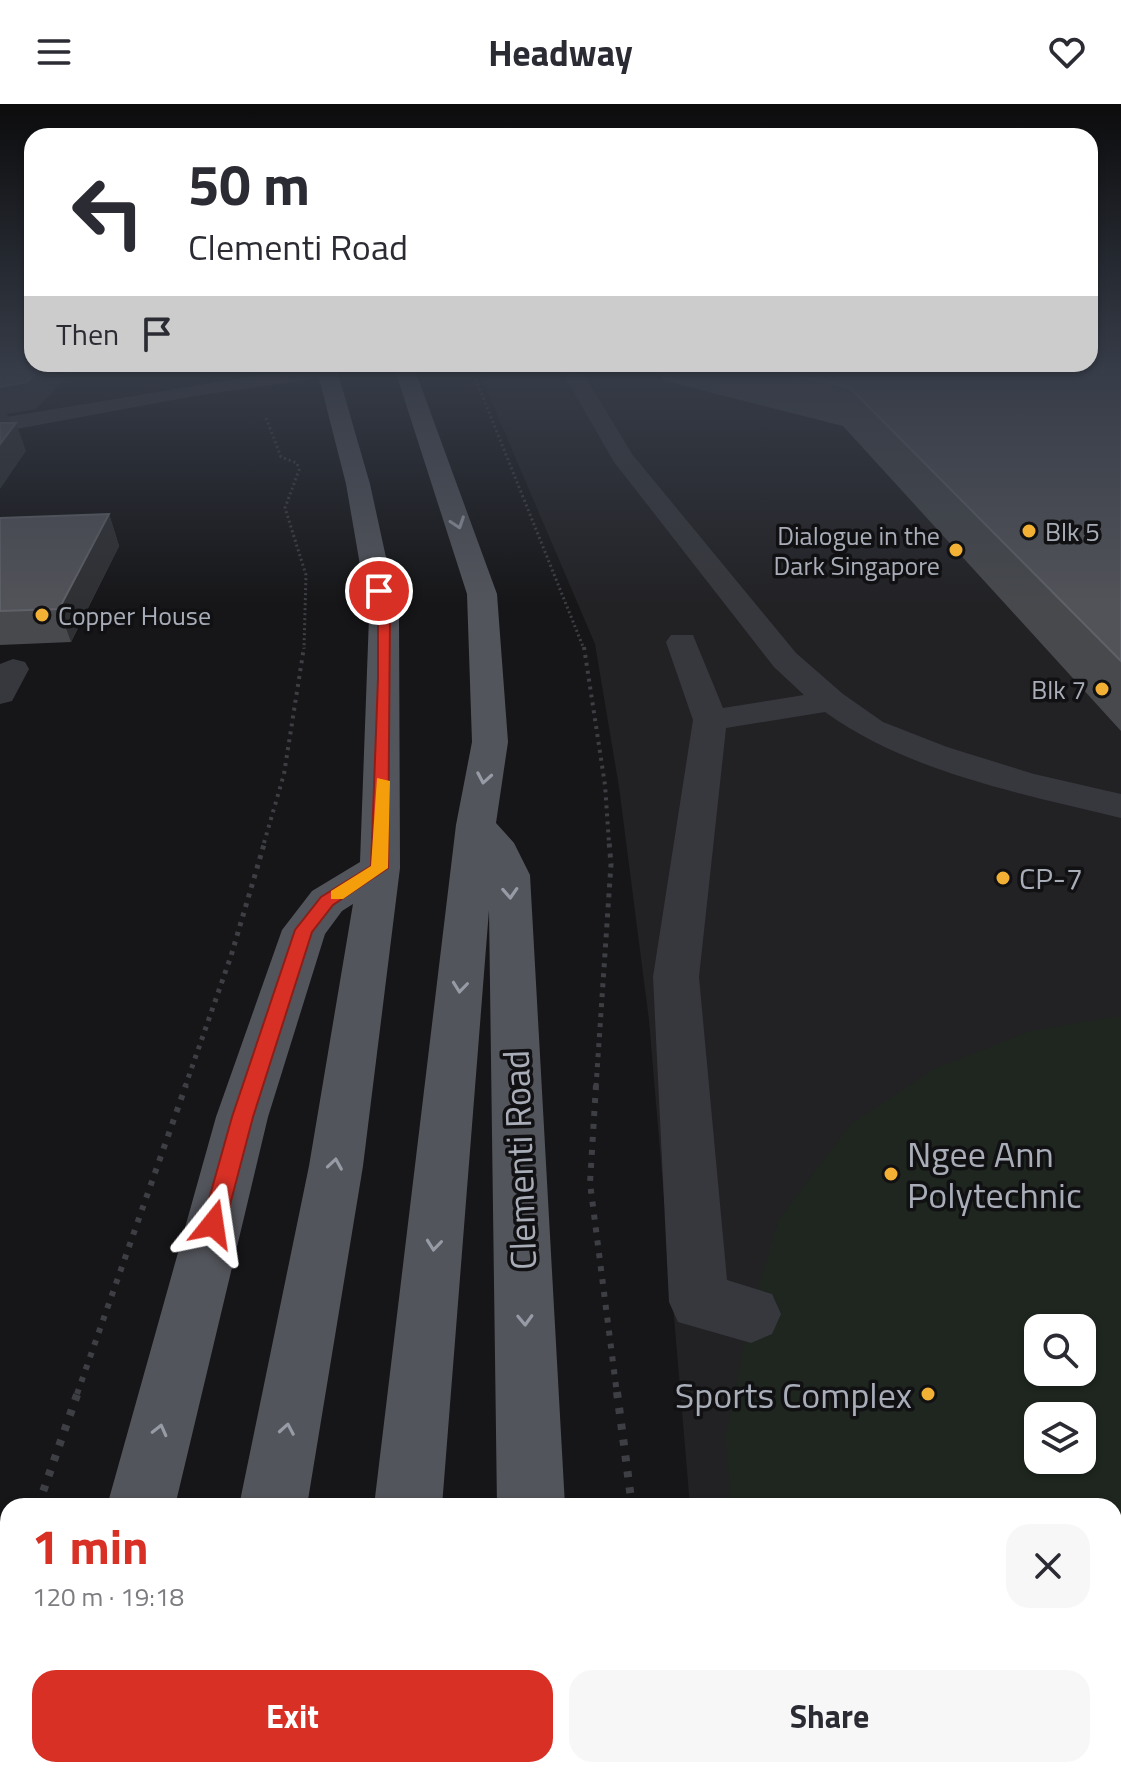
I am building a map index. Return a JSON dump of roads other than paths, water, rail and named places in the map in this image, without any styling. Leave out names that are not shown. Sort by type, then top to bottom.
[{"type":"main road","points":[[274,1498],[336,1166],[380,868],[384,617],[348,448]]},
{"type":"main road","name":"Clementi Road","points":[[409,1498],[476,825],[490,742],[482,594],[432,448]]},
{"type":"main road","name":"Clementi Road","points":[[476,825],[500,852],[509,875],[531,1498]]},
{"type":"main road","points":[[143,1498],[242,1117],[304,930],[327,901],[380,868]]},
{"type":"street","points":[[617,448],[785,660],[831,701],[871,729],[934,755],[1024,783],[1121,806]]},
{"type":"street","points":[[682,642],[710,720],[677,962],[699,1302],[751,1314]]},
{"type":"street","points":[[710,720],[831,701]]},
{"type":"place","name":"Blk 5","points":[[1029,531]]},
{"type":"place","name":"Dialogue in the Dark Singapore","points":[[956,550]]},
{"type":"place","name":"Copper House","points":[[42,615]]},
{"type":"place","name":"Blk 7","points":[[1102,689]]},
{"type":"place","name":"CP-7","points":[[1003,878]]},
{"type":"place","name":"Ngee Ann Polytechnic","points":[[891,1174]]},
{"type":"place","name":"Sports Complex","points":[[928,1394]]}]
